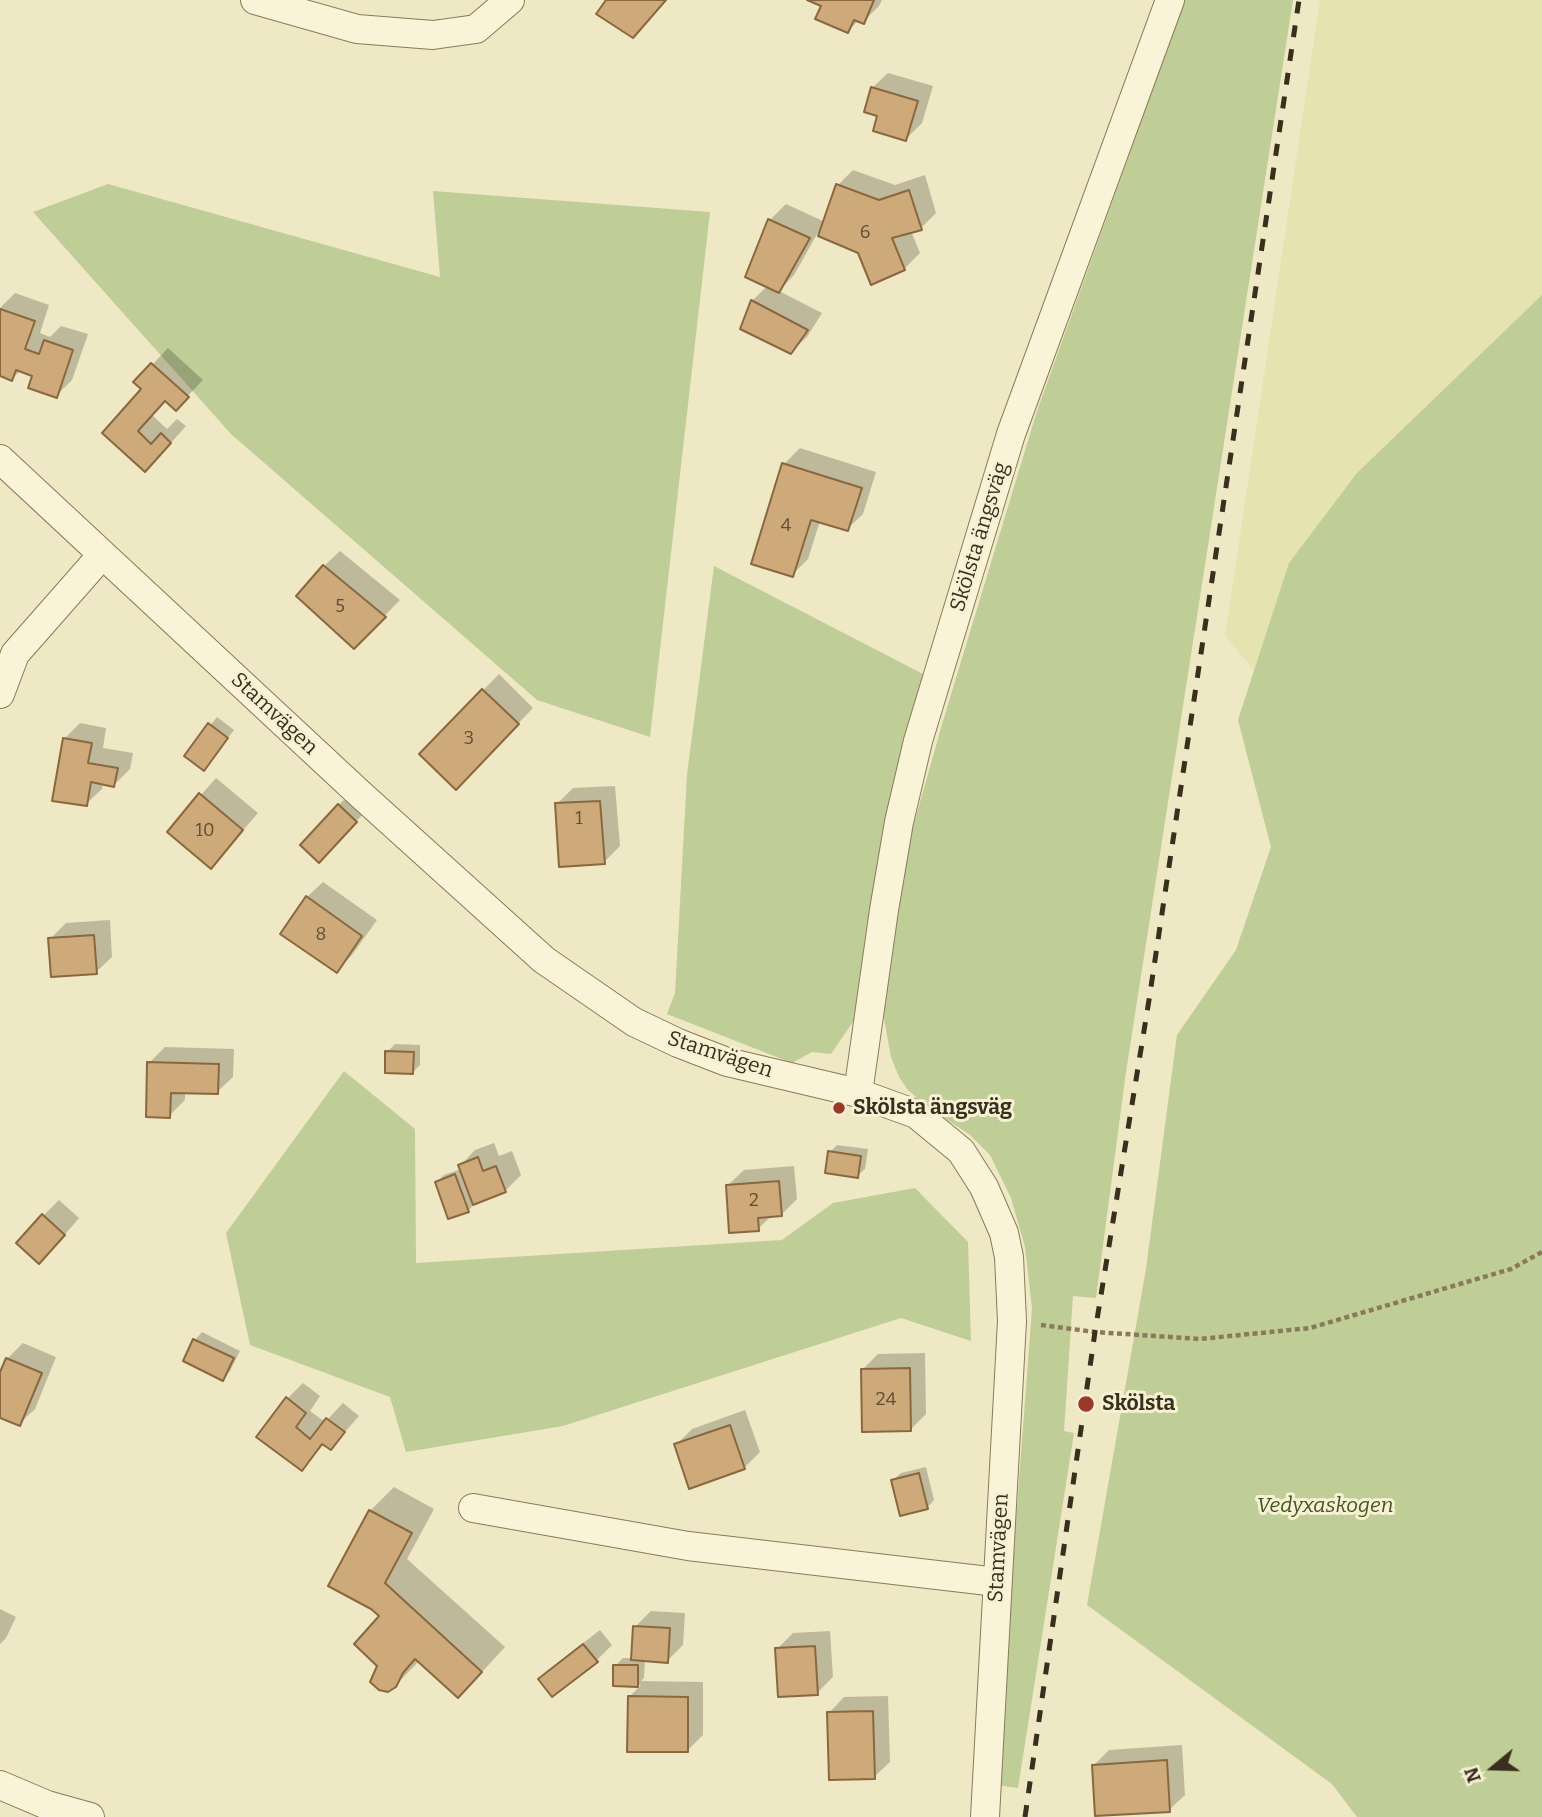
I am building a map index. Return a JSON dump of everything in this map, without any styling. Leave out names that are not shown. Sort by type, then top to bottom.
[{"type":"street","points":[[255,0],[357,29],[433,35],[476,29],[510,0]]},
{"type":"street","name":"Skölsta ängsväg","points":[[858,1093],[886,897],[899,822],[918,741],[1011,434],[1170,0]]},
{"type":"street","name":"Stamvägen","points":[[0,459],[359,793],[544,960],[634,1023],[678,1044],[727,1062],[858,1093],[916,1114],[961,1152],[984,1187],[1004,1233],[1009,1257],[1012,1321],[985,1817]]},
{"type":"street","points":[[0,694],[15,654],[102,555]]},
{"type":"street","points":[[474,1508],[688,1546],[997,1582]]},
{"type":"street","points":[[0,1785],[47,1805],[90,1817]]},
{"type":"path","points":[[1012,1321],[1080,1330],[1200,1339],[1310,1328],[1511,1269],[1542,1252]]},
{"type":"green space","points":[[1185,0],[1293,0],[1126,1072],[1096,1298],[1073,1296],[1064,1431],[1074,1433],[1018,1788],[996,1785],[1032,1308],[1025,1247],[1011,1198],[990,1155],[970,1135],[908,1090],[899,1077],[891,1057],[884,1019],[885,991],[907,848],[943,721],[1037,411]]},
{"type":"green space","name":"Vedyxaskogen","points":[[1320,0],[1542,0],[1542,1817],[1357,1817],[1332,1784],[1087,1605],[1146,1269],[1177,1035],[1236,950],[1271,847],[1238,720],[1254,670],[1225,636]]},
{"type":"green space","points":[[108,184],[440,277],[433,191],[710,212],[650,737],[537,700],[231,434],[33,212]]},
{"type":"green space","name":"Vedyxaskogen","points":[[1542,295],[1542,1817],[1357,1817],[1332,1784],[1087,1605],[1146,1269],[1177,1035],[1236,950],[1271,847],[1238,720],[1289,563],[1357,473]]},
{"type":"green space","points":[[714,566],[925,675],[863,971],[859,977],[859,1013],[831,1054],[812,1052],[792,1063],[667,1014],[675,993],[687,775]]},
{"type":"green space","points":[[344,1071],[415,1129],[416,1263],[782,1240],[833,1203],[915,1188],[968,1242],[971,1341],[901,1318],[563,1426],[406,1452],[390,1397],[250,1345],[226,1233]]},
{"type":"building","points":[[606,0],[666,0],[633,38],[596,14]]},
{"type":"building","points":[[807,0],[874,0],[864,24],[854,20],[848,33],[815,19],[821,6]]},
{"type":"building","points":[[871,87],[918,101],[906,141],[873,131],[877,116],[864,112]]},
{"type":"building","points":[[836,184],[879,200],[909,190],[922,230],[892,238],[905,270],[871,285],[858,253],[818,236]]},
{"type":"building","points":[[768,219],[810,238],[779,293],[745,277]]},
{"type":"building","points":[[751,300],[808,330],[791,354],[740,329]]},
{"type":"building","points":[[0,309],[35,321],[25,349],[39,354],[44,340],[73,350],[57,398],[28,388],[32,376],[16,370],[12,381],[0,376]]},
{"type":"building","points":[[151,363],[189,397],[176,411],[165,401],[138,431],[151,444],[161,433],[171,443],[145,472],[102,433],[141,389],[133,382]]},
{"type":"building","points":[[782,463],[862,488],[848,531],[811,520],[793,577],[751,564]]},
{"type":"building","points":[[323,565],[386,617],[354,649],[296,596]]},
{"type":"building","points":[[482,689],[519,724],[456,790],[419,754]]},
{"type":"building","points":[[208,723],[228,738],[204,771],[184,756]]},
{"type":"building","points":[[63,738],[92,743],[88,763],[118,768],[114,787],[91,782],[87,806],[52,801]]},
{"type":"building","points":[[199,793],[243,830],[211,869],[167,832]]},
{"type":"building","points":[[600,801],[605,864],[559,867],[555,803]]},
{"type":"building","points":[[338,804],[357,822],[319,863],[300,845]]},
{"type":"building","points":[[306,896],[362,936],[337,973],[280,934]]},
{"type":"building","points":[[94,935],[97,974],[51,977],[48,938]]},
{"type":"building","points":[[385,1051],[414,1052],[413,1074],[385,1073]]},
{"type":"building","points":[[147,1062],[219,1064],[218,1094],[171,1093],[170,1118],[146,1117]]},
{"type":"building","points":[[828,1151],[861,1156],[858,1178],[825,1173]]},
{"type":"building","points":[[478,1157],[483,1171],[496,1166],[506,1192],[473,1205],[458,1165]]},
{"type":"building","points":[[455,1174],[469,1212],[448,1219],[435,1182]]},
{"type":"building","points":[[779,1181],[782,1216],[758,1218],[759,1231],[729,1233],[726,1185]]},
{"type":"building","points":[[42,1214],[65,1235],[39,1264],[16,1243]]},
{"type":"building","points":[[193,1339],[234,1358],[223,1381],[183,1361]]},
{"type":"building","points":[[6,1358],[42,1373],[20,1426],[0,1418],[0,1372]]},
{"type":"building","points":[[910,1368],[911,1431],[862,1432],[861,1369]]},
{"type":"building","points":[[286,1397],[306,1413],[296,1427],[310,1439],[326,1418],[345,1432],[331,1450],[322,1444],[302,1471],[256,1437]]},
{"type":"building","points":[[730,1425],[745,1469],[689,1489],[674,1444]]},
{"type":"building","points":[[919,1473],[928,1509],[900,1516],[891,1480]]},
{"type":"building","points":[[369,1510],[412,1533],[385,1583],[482,1672],[458,1698],[415,1659],[396,1687],[388,1692],[379,1690],[370,1682],[377,1666],[354,1644],[379,1616],[328,1586]]},
{"type":"building","points":[[633,1626],[670,1628],[668,1663],[631,1660]]},
{"type":"building","points":[[583,1644],[598,1662],[552,1697],[538,1679]]},
{"type":"building","points":[[815,1646],[818,1695],[778,1697],[775,1648]]},
{"type":"building","points":[[613,1665],[638,1665],[638,1687],[613,1686]]},
{"type":"building","points":[[628,1696],[688,1697],[688,1752],[627,1752]]},
{"type":"building","points":[[873,1711],[875,1779],[829,1780],[827,1712]]},
{"type":"building","points":[[1167,1760],[1170,1812],[1095,1816],[1092,1765]]},
{"type":"railway","points":[[1025,1817],[1095,1332],[1149,1000],[1299,0]]},
{"type":"place","name":"Skölsta ängsväg","points":[[839,1108]]},
{"type":"place","name":"Skölsta","points":[[1086,1404]]}]
